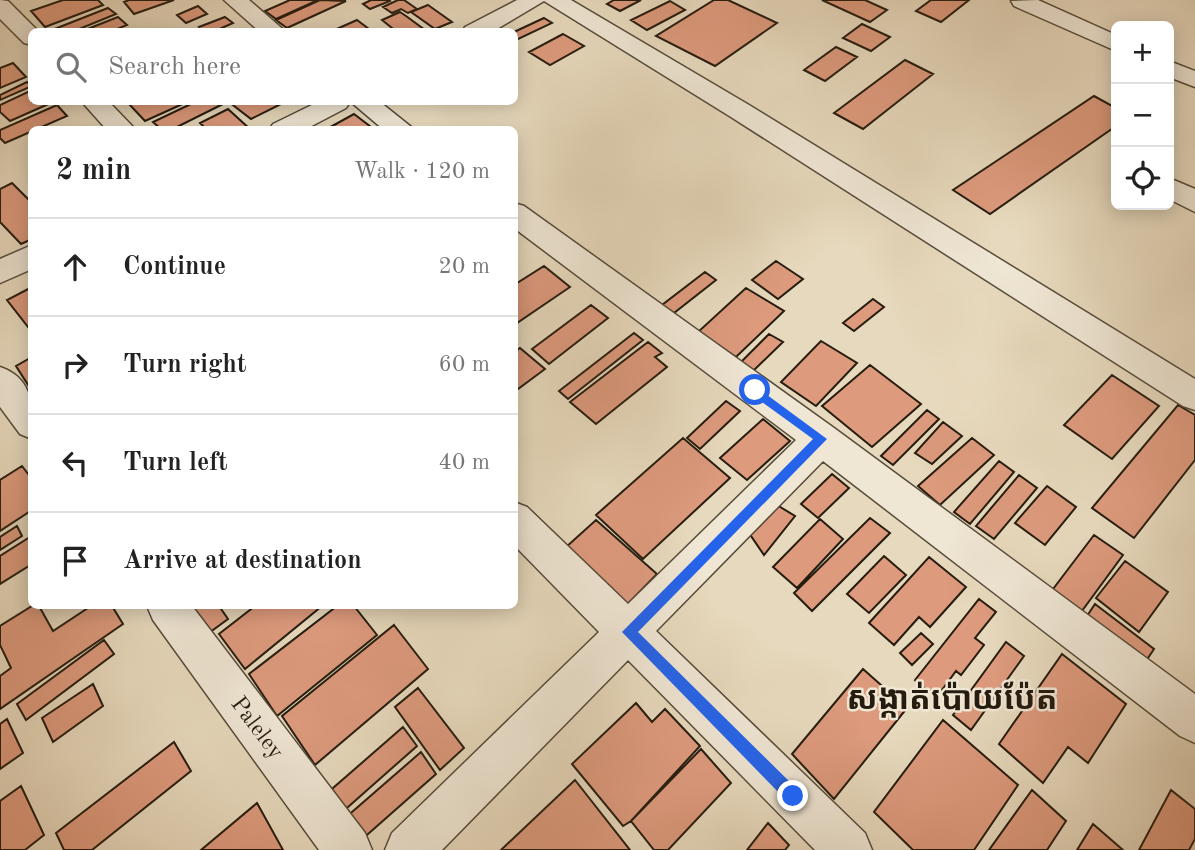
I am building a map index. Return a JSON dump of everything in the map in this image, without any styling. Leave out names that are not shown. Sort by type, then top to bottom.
[{"type":"street","points":[[235,0],[270,28]]},
{"type":"street","points":[[481,28],[534,0]]},
{"type":"street","points":[[555,0],[764,125],[1195,396]]},
{"type":"street","points":[[1022,1],[1111,42]]},
{"type":"street","points":[[0,6],[28,34]]},
{"type":"street","points":[[98,105],[119,126]]},
{"type":"street","points":[[290,126],[331,105]]},
{"type":"street","points":[[368,105],[397,126]]},
{"type":"street","points":[[1174,190],[1195,202]]},
{"type":"street","points":[[518,216],[821,439],[1195,721]]},
{"type":"street","points":[[0,272],[28,258]]},
{"type":"street","points":[[0,382],[28,419]]},
{"type":"street","points":[[409,850],[821,439]]},
{"type":"street","points":[[518,523],[848,850]]},
{"type":"street","name":"Paleley","points":[[169,609],[348,850]]},
{"type":"building","points":[[63,0],[98,0],[103,5],[45,27],[31,11]]},
{"type":"building","points":[[174,0],[134,14],[124,2]]},
{"type":"building","points":[[290,0],[318,0],[276,19],[265,11]]},
{"type":"building","points":[[320,0],[346,1],[287,28],[276,20]]},
{"type":"building","points":[[371,0],[390,1],[370,9],[363,4]]},
{"type":"building","points":[[404,0],[417,9],[408,13],[401,9],[392,13],[383,7]]},
{"type":"building","points":[[614,0],[641,0],[620,11],[607,4]]},
{"type":"building","points":[[714,0],[728,0],[777,23],[715,66],[656,36]]},
{"type":"building","points":[[822,0],[865,0],[887,10],[870,22]]},
{"type":"building","points":[[931,0],[969,0],[941,22],[916,11]]},
{"type":"building","points":[[670,1],[685,10],[647,30],[631,20]]},
{"type":"building","points":[[428,5],[452,22],[434,28],[411,12]]},
{"type":"building","points":[[198,6],[207,14],[186,23],[177,15]]},
{"type":"building","points":[[108,8],[116,14],[82,28],[57,28]]},
{"type":"building","points":[[400,12],[422,28],[392,28],[382,20]]},
{"type":"building","points":[[118,17],[127,25],[120,28],[90,28]]},
{"type":"building","points":[[225,17],[233,23],[222,28],[199,27]]},
{"type":"building","points":[[544,18],[552,23],[518,39],[518,30]]},
{"type":"building","points":[[357,20],[368,28],[339,28]]},
{"type":"building","points":[[862,24],[890,37],[871,51],[843,38]]},
{"type":"building","points":[[563,34],[584,46],[550,65],[529,52]]},
{"type":"building","points":[[836,47],[857,57],[825,81],[804,70]]},
{"type":"building","points":[[905,60],[933,74],[863,129],[834,113]]},
{"type":"building","points":[[13,63],[26,77],[0,88],[0,68]]},
{"type":"building","points":[[28,83],[28,88],[0,100],[0,95]]},
{"type":"building","points":[[28,92],[28,105],[46,105],[10,121],[0,112],[0,105]]},
{"type":"building","points":[[1094,96],[1111,105],[1111,129],[990,214],[953,190]]},
{"type":"building","points":[[57,105],[67,116],[44,126],[28,126],[28,133],[5,143],[0,138],[0,130]]},
{"type":"building","points":[[130,105],[180,105],[145,121]]},
{"type":"building","points":[[189,105],[221,105],[179,126],[158,126],[153,122]]},
{"type":"building","points":[[233,105],[279,105],[251,119]]},
{"type":"building","points":[[228,109],[247,126],[203,126],[200,123]]},
{"type":"building","points":[[354,114],[370,126],[332,126]]},
{"type":"building","points":[[12,183],[28,199],[28,241],[21,244],[0,222],[0,189]]},
{"type":"building","points":[[776,261],[803,279],[778,299],[752,280]]},
{"type":"building","points":[[544,266],[570,287],[518,322],[518,282]]},
{"type":"building","points":[[705,272],[716,280],[674,313],[662,305]]},
{"type":"building","points":[[746,288],[784,311],[736,357],[698,332]]},
{"type":"building","points":[[28,289],[28,327],[7,300]]},
{"type":"building","points":[[873,299],[884,307],[854,331],[843,323]]},
{"type":"building","points":[[591,305],[608,318],[549,364],[532,349]]},
{"type":"building","points":[[634,333],[643,340],[568,399],[559,391]]},
{"type":"building","points":[[769,334],[783,342],[752,372],[739,364]]},
{"type":"building","points":[[821,341],[857,363],[816,406],[781,382]]},
{"type":"building","points":[[648,342],[662,353],[655,357],[667,367],[596,424],[570,402]]},
{"type":"building","points":[[520,348],[545,369],[518,389]]},
{"type":"building","points":[[28,359],[28,385],[16,366]]},
{"type":"building","points":[[870,365],[921,404],[872,447],[822,406]]},
{"type":"building","points":[[1112,375],[1159,406],[1112,459],[1064,425]]},
{"type":"building","points":[[726,401],[740,411],[700,449],[687,438]]},
{"type":"building","points":[[1178,405],[1195,415],[1195,460],[1134,538],[1092,508]]},
{"type":"building","points":[[927,410],[939,419],[893,465],[881,456]]},
{"type":"building","points":[[763,419],[790,441],[747,480],[720,458]]},
{"type":"building","points":[[943,422],[962,436],[932,464],[915,453]]},
{"type":"building","points":[[683,438],[730,478],[643,559],[596,515]]},
{"type":"building","points":[[972,438],[994,455],[940,505],[918,486]]},
{"type":"building","points":[[999,461],[1014,472],[970,524],[954,512]]},
{"type":"building","points":[[22,466],[28,474],[28,513],[0,531],[0,480]]},
{"type":"building","points":[[832,474],[849,488],[818,518],[801,504]]},
{"type":"building","points":[[1019,475],[1037,488],[994,539],[976,526]]},
{"type":"building","points":[[1047,486],[1076,507],[1045,545],[1015,523]]},
{"type":"building","points":[[777,505],[795,516],[764,555],[749,533]]},
{"type":"building","points":[[870,518],[890,533],[812,611],[794,593]]},
{"type":"building","points":[[820,519],[843,539],[797,588],[773,567]]},
{"type":"building","points":[[596,520],[657,574],[626,606],[565,548]]},
{"type":"building","points":[[17,526],[22,536],[0,550],[0,537]]},
{"type":"building","points":[[1094,535],[1123,555],[1076,619],[1047,597]]},
{"type":"building","points":[[28,538],[28,566],[0,584],[0,556]]},
{"type":"building","points":[[884,556],[906,575],[869,613],[847,594]]},
{"type":"building","points":[[929,557],[966,587],[930,627],[919,617],[894,645],[869,623]]},
{"type":"building","points":[[1125,561],[1168,592],[1139,632],[1096,598]]},
{"type":"building","points":[[979,599],[996,612],[975,638],[984,645],[961,675],[956,671],[936,698],[915,680]]},
{"type":"building","points":[[1095,604],[1154,649],[1144,664],[1085,619]]},
{"type":"building","points":[[28,608],[41,609],[53,631],[86,609],[114,609],[123,624],[0,709],[0,676],[11,668],[0,645],[0,626]]},
{"type":"building","points":[[184,609],[221,609],[228,619],[202,638]]},
{"type":"building","points":[[251,609],[318,609],[245,669],[219,634]]},
{"type":"building","points":[[333,609],[356,609],[377,635],[277,716],[249,674]]},
{"type":"building","points":[[394,625],[428,669],[315,765],[282,716]]},
{"type":"building","points":[[921,633],[933,644],[912,665],[900,653]]},
{"type":"building","points":[[104,640],[114,654],[26,720],[17,704]]},
{"type":"building","points":[[1006,642],[1024,656],[971,730],[953,715]]},
{"type":"building","points":[[1062,654],[1126,704],[1088,763],[1068,747],[1043,783],[999,744]]},
{"type":"building","points":[[863,669],[907,708],[834,799],[792,754]]},
{"type":"building","points":[[93,684],[103,706],[53,742],[42,718]]},
{"type":"building","points":[[418,688],[464,748],[440,770],[395,707]]},
{"type":"building","points":[[636,703],[652,722],[665,709],[700,746],[631,821],[623,826],[572,764]]},
{"type":"building","points":[[7,719],[23,753],[0,769],[0,724]]},
{"type":"building","points":[[943,720],[1018,785],[974,850],[913,850],[874,812]]},
{"type":"building","points":[[403,727],[417,746],[339,815],[325,795]]},
{"type":"building","points":[[174,742],[191,771],[92,850],[64,850],[56,833]]},
{"type":"building","points":[[701,749],[731,783],[668,850],[654,850],[631,821]]},
{"type":"building","points":[[421,752],[436,774],[359,842],[344,819]]},
{"type":"building","points":[[575,780],[630,850],[501,850]]},
{"type":"building","points":[[21,786],[44,835],[25,850],[0,850],[0,801]]},
{"type":"building","points":[[1032,790],[1066,821],[1047,850],[989,850]]},
{"type":"building","points":[[1171,790],[1195,809],[1195,839],[1189,850],[1139,850]]},
{"type":"building","points":[[257,803],[283,850],[201,850]]},
{"type":"building","points":[[768,823],[789,845],[785,850],[747,850]]},
{"type":"building","points":[[1093,824],[1123,850],[1077,850]]},
{"type":"district","name":"សង្កាត់ប៉ោយប៉ែត","points":[[952,701]]},
{"type":"route","points":[[755,390],[821,439],[629,632],[793,796]]}]
